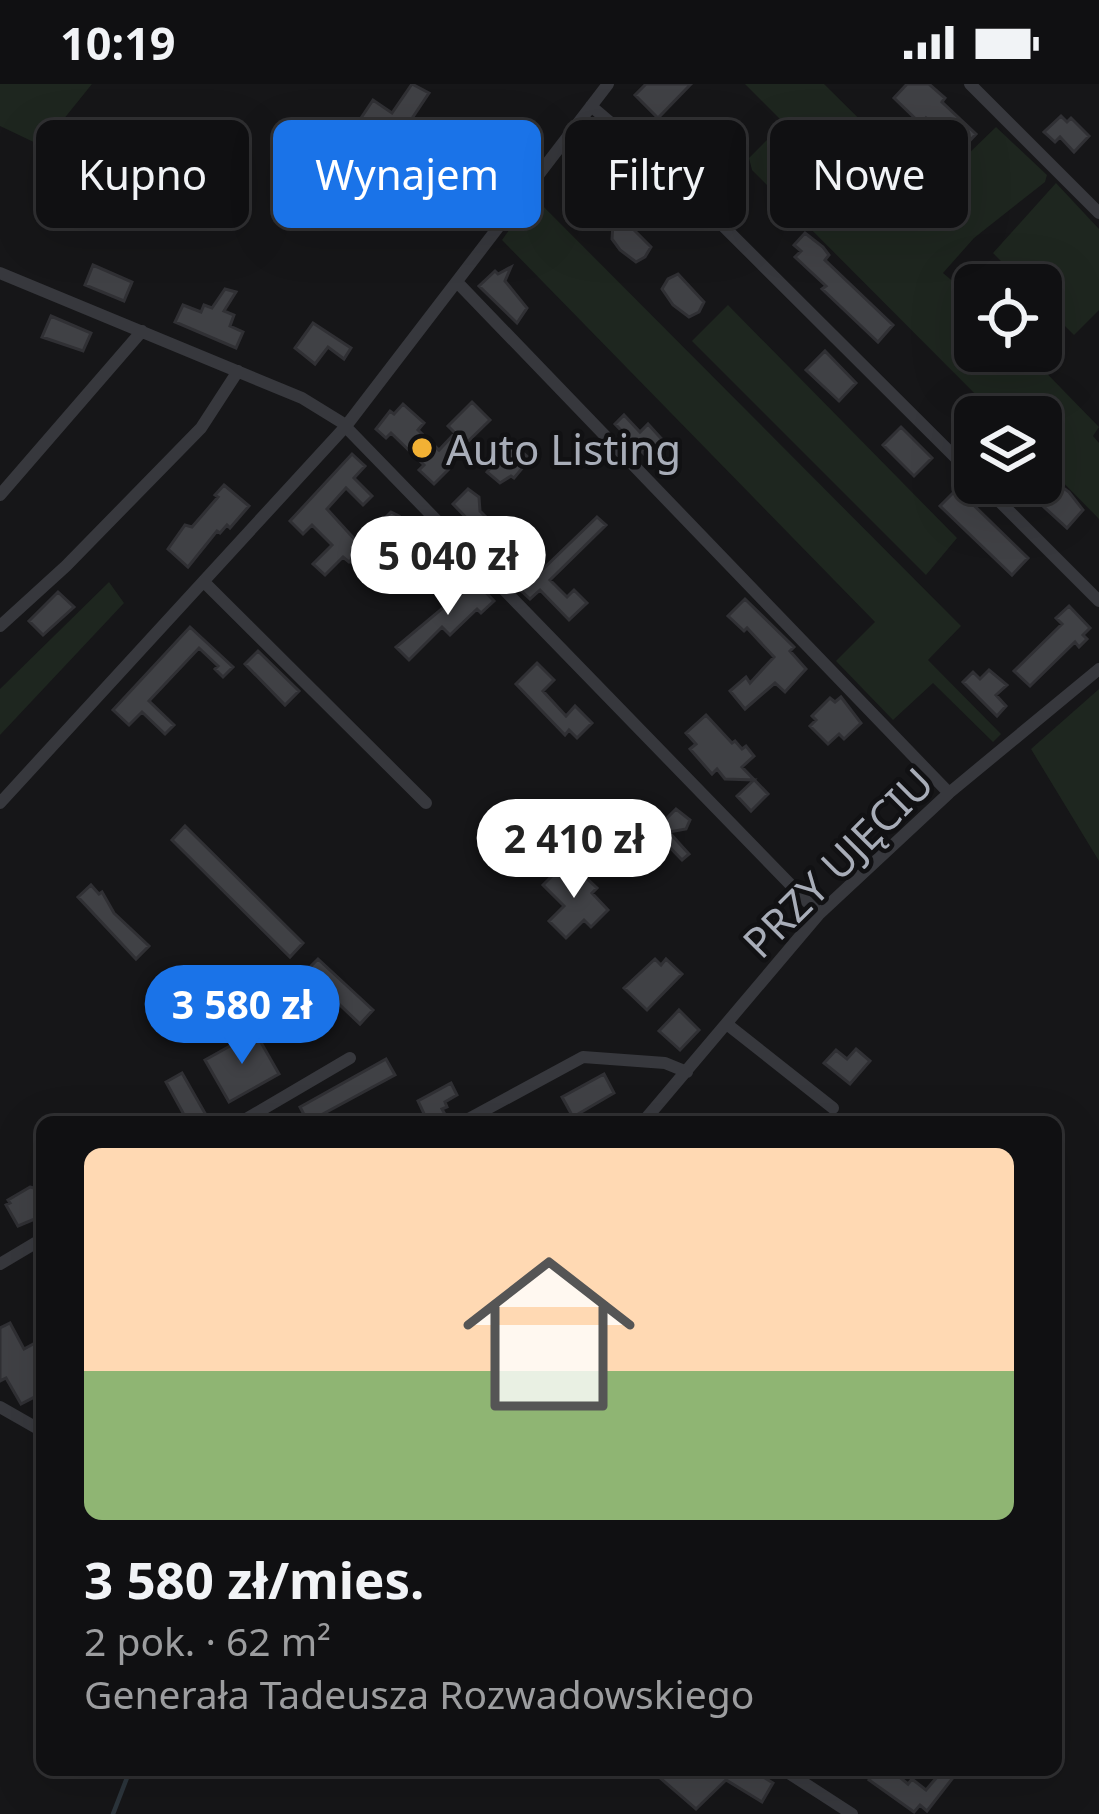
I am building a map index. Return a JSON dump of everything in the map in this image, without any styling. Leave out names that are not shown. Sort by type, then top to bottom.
[{"type":"street","points":[[0,802],[346,426],[608,84]]},
{"type":"street","points":[[970,84],[1099,213]]},
{"type":"street","points":[[591,106],[672,175],[954,456]]},
{"type":"street","points":[[0,273],[317,405],[346,426],[819,914]]},
{"type":"street","points":[[457,283],[950,793]]},
{"type":"street","points":[[0,495],[142,331]]},
{"type":"street","points":[[0,626],[201,428],[238,371]]},
{"type":"street","points":[[1002,504],[1099,601]]},
{"type":"street","points":[[204,582],[426,803]]},
{"type":"street","name":"PRZY UJĘCIU","points":[[648,1116],[819,914],[950,793],[1099,669]]},
{"type":"street","points":[[728,1025],[833,1108]]},
{"type":"street","points":[[474,1116],[583,1057],[665,1063],[687,1072]]},
{"type":"street","points":[[251,1116],[350,1058]]},
{"type":"street","points":[[0,1264],[36,1243]]},
{"type":"street","points":[[0,1407],[36,1428]]},
{"type":"street","points":[[793,1776],[852,1814]]},
{"type":"shaded area","points":[[0,84],[92,84],[63,120],[36,120],[36,143],[0,126]]},
{"type":"shaded area","points":[[745,84],[824,84],[860,120],[781,120]]},
{"type":"shaded area","points":[[996,127],[1047,175],[1045,182],[974,238],[943,273],[954,282],[954,372],[1045,372],[1099,427],[1093,436],[1099,443],[1099,519],[1062,481],[1062,396],[977,396],[810,228],[968,228],[968,154]]},
{"type":"shaded area","points":[[770,137],[770,188],[752,170],[749,158]]},
{"type":"shaded area","points":[[1056,183],[1099,229],[1099,310],[1074,335],[1062,323],[1062,264],[1004,264],[993,253]]},
{"type":"shaded area","points":[[541,204],[961,626],[928,660],[1001,734],[993,742],[933,683],[893,720],[836,661],[875,622],[502,240],[510,228],[541,228]]},
{"type":"shaded area","points":[[728,305],[957,538],[926,575],[692,341]]},
{"type":"shaded area","points":[[109,582],[124,603],[0,735],[0,689]]},
{"type":"shaded area","points":[[1099,689],[1099,861],[1031,749]]},
{"type":"building","points":[[412,84],[429,93],[411,120],[360,120],[373,100],[392,113]]},
{"type":"building","points":[[646,84],[691,84],[658,118],[635,95]]},
{"type":"building","points":[[907,84],[929,84],[961,120],[917,120],[894,98]]},
{"type":"building","points":[[1061,116],[1067,122],[1071,118],[1089,136],[1074,152],[1060,137],[1055,142],[1044,132]]},
{"type":"building","points":[[613,228],[632,228],[651,247],[636,262],[612,239]]},
{"type":"building","points":[[805,233],[829,255],[825,260],[893,325],[878,342],[795,257],[801,251],[794,245]]},
{"type":"building","points":[[93,265],[132,282],[124,301],[85,285]]},
{"type":"building","points":[[511,267],[505,281],[527,308],[517,323],[479,286],[495,271],[498,274]]},
{"type":"building","points":[[678,274],[704,302],[689,317],[662,289]]},
{"type":"building","points":[[225,289],[236,292],[224,311],[234,315],[230,326],[243,332],[236,348],[175,322],[183,305],[201,312],[204,305],[212,308]]},
{"type":"building","points":[[51,316],[91,333],[83,351],[42,337]]},
{"type":"building","points":[[313,323],[351,348],[344,359],[328,347],[315,364],[295,348]]},
{"type":"building","points":[[825,351],[856,383],[839,401],[806,370]]},
{"type":"building","points":[[472,402],[490,420],[452,457],[449,469],[434,484],[419,470],[424,465],[391,433],[386,438],[376,429],[390,411],[394,414],[403,404],[424,423],[418,430],[439,450],[455,433],[448,426]]},
{"type":"building","points":[[624,415],[640,432],[648,424],[668,446],[652,462],[615,424]]},
{"type":"building","points":[[901,427],[932,458],[914,476],[883,445]]},
{"type":"building","points":[[512,443],[530,459],[514,478],[500,483],[487,472]]},
{"type":"building","points":[[352,454],[365,466],[354,478],[372,496],[363,505],[346,488],[327,509],[359,544],[391,512],[399,516],[444,558],[430,572],[402,544],[396,549],[388,540],[361,566],[343,557],[325,575],[313,564],[332,545],[312,525],[303,534],[290,521]]},
{"type":"building","points":[[224,485],[249,506],[230,528],[217,531],[188,567],[168,549]]},
{"type":"building","points":[[1062,487],[1083,510],[1067,528],[1041,504],[1062,504]]},
{"type":"building","points":[[468,489],[479,497],[480,511],[491,522],[480,532],[453,504]]},
{"type":"building","points":[[954,492],[954,504],[972,504],[1028,558],[1012,575],[940,506]]},
{"type":"building","points":[[597,517],[606,525],[550,580],[567,597],[574,590],[587,603],[569,620],[540,590],[530,599],[515,585],[520,581],[513,574],[529,559],[541,571]]},
{"type":"building","points":[[475,581],[494,601],[481,613],[477,609],[450,635],[442,627],[409,660],[396,647]]},
{"type":"building","points":[[58,592],[74,607],[43,635],[29,621]]},
{"type":"building","points":[[745,599],[794,647],[790,651],[806,669],[785,692],[775,683],[745,709],[730,691],[746,677],[750,683],[774,657],[747,628],[744,631],[728,616]]},
{"type":"building","points":[[1069,606],[1090,628],[1083,635],[1087,639],[1079,647],[1075,642],[1030,686],[1014,671],[1062,624],[1056,618]]},
{"type":"building","points":[[190,627],[233,667],[223,677],[199,648],[149,701],[174,725],[165,734],[142,712],[129,725],[113,710]]},
{"type":"building","points":[[258,651],[299,691],[285,705],[245,664]]},
{"type":"building","points":[[537,663],[554,680],[543,691],[566,716],[575,706],[592,723],[577,738],[569,730],[565,735],[516,684]]},
{"type":"building","points":[[989,670],[1007,685],[996,695],[1006,706],[997,716],[963,682],[973,672],[980,679]]},
{"type":"building","points":[[841,697],[861,723],[844,739],[839,734],[828,744],[810,726],[816,720],[812,716],[830,698],[835,702]]},
{"type":"building","points":[[706,715],[732,743],[742,749],[746,746],[754,756],[742,767],[768,794],[751,811],[737,796],[754,780],[725,779],[717,769],[712,774],[690,749],[696,744],[686,733]]},
{"type":"building","points":[[651,806],[665,820],[676,809],[690,820],[686,829],[669,832],[689,854],[682,860],[656,833],[650,834],[655,829],[642,815]]},
{"type":"building","points":[[185,826],[303,943],[290,957],[172,840]]},
{"type":"building","points":[[563,865],[575,878],[581,873],[597,888],[592,893],[608,910],[591,927],[584,920],[566,938],[549,921],[564,906],[543,885]]},
{"type":"building","points":[[91,885],[149,946],[136,959],[78,897]]},
{"type":"building","points":[[318,959],[373,1010],[360,1024],[305,972]]},
{"type":"building","points":[[655,959],[661,965],[666,959],[682,974],[647,1010],[624,988]]},
{"type":"building","points":[[679,1010],[699,1030],[680,1050],[659,1031]]},
{"type":"building","points":[[255,1032],[279,1074],[229,1102],[205,1060]]},
{"type":"building","points":[[856,1049],[870,1061],[850,1084],[824,1063],[836,1050],[847,1059]]},
{"type":"building","points":[[386,1059],[395,1075],[319,1116],[305,1116],[300,1107]]},
{"type":"building","points":[[182,1073],[206,1115],[185,1116],[166,1082]]},
{"type":"building","points":[[604,1074],[614,1093],[575,1116],[562,1097]]},
{"type":"building","points":[[451,1083],[457,1095],[445,1102],[446,1116],[425,1116],[418,1101]]},
{"type":"building","points":[[30,1187],[36,1188],[36,1218],[18,1226],[6,1205]]},
{"type":"building","points":[[10,1323],[24,1349],[36,1343],[36,1396],[21,1404],[6,1378],[0,1381],[0,1328]]},
{"type":"building","points":[[762,1776],[773,1783],[762,1802],[726,1780],[696,1809],[659,1777]]},
{"type":"building","points":[[898,1776],[926,1790],[938,1776],[954,1776],[927,1811],[920,1805],[914,1812],[869,1780]]},
{"type":"waterway","points":[[113,1814],[128,1776]]},
{"type":"place","name":"Auto Listing","points":[[422,448]]}]
